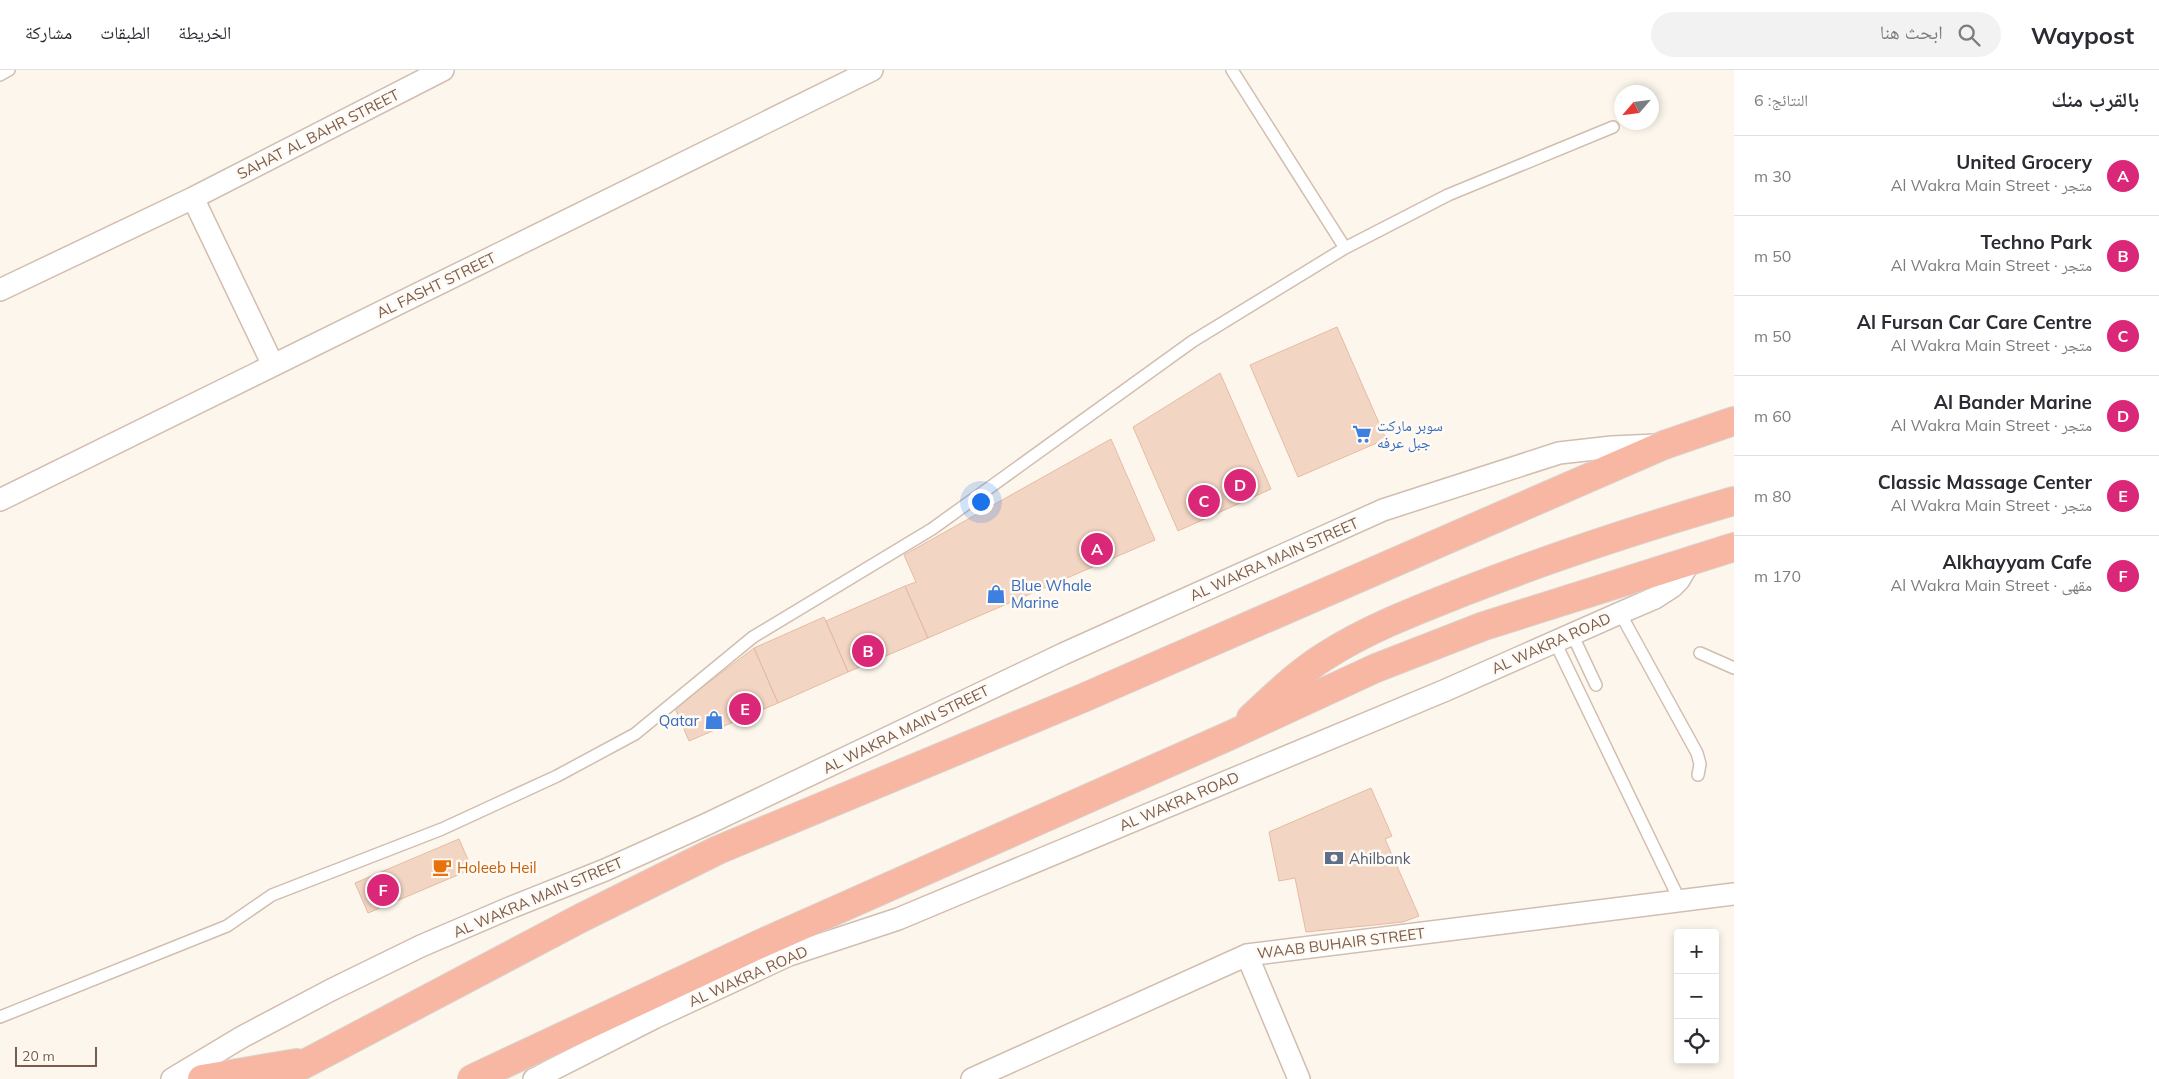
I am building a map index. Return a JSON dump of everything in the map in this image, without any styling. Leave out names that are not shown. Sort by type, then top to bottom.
[{"type":"highway","name":"AL WAKRA MAIN STREET","points":[[276,1079],[581,918],[718,850],[1092,694],[1664,445],[1734,421]]},
{"type":"highway","points":[[1231,736],[1325,656],[1361,635],[1404,615],[1522,569],[1636,530],[1734,501]]},
{"type":"highway","points":[[472,1079],[760,944],[1231,736],[1418,650],[1538,608],[1689,563],[1734,547]]},
{"type":"highway","points":[[202,1079],[309,1061]]},
{"type":"street","name":"SAHAT AL BAHR STREET","points":[[0,290],[193,198],[443,70]]},
{"type":"street","name":"AL FASHT STREET","points":[[0,500],[872,70]]},
{"type":"street","points":[[193,198],[273,365]]},
{"type":"street","name":"AL WAKRA MAIN STREET","points":[[172,1079],[282,1016],[420,946],[512,906],[605,870],[698,828],[1063,654],[1383,510],[1559,454],[1612,447],[1664,445]]},
{"type":"street","name":"AL WAKRA ROAD","points":[[534,1079],[654,1018],[789,955],[898,919],[1438,693],[1655,598],[1672,587],[1682,576],[1689,563]]},
{"type":"street","name":"WAAB BUHAIR STREET","points":[[972,1079],[1247,955],[1734,894]]},
{"type":"street","points":[[1247,955],[1299,1079]]},
{"type":"lane","points":[[0,75],[9,70]]},
{"type":"lane","points":[[1232,70],[1345,248]]},
{"type":"lane","points":[[0,1017],[227,926],[272,895],[442,829],[557,776],[635,734],[753,637],[932,529],[1193,341],[1345,248],[1448,195],[1613,127]]},
{"type":"lane","points":[[1620,613],[1697,753],[1700,764],[1698,775]]},
{"type":"lane","points":[[1563,638],[1596,685]]},
{"type":"lane","points":[[1563,638],[1680,901]]},
{"type":"lane","points":[[1700,653],[1734,668]]},
{"type":"building","points":[[1337,327],[1386,439],[1298,477],[1250,365]]},
{"type":"building","points":[[1220,373],[1271,489],[1178,531],[1133,427]]},
{"type":"building","points":[[1111,439],[1155,540],[928,638],[905,586],[916,582],[904,555]]},
{"type":"building","points":[[905,586],[928,638],[848,672],[826,621]]},
{"type":"building","points":[[824,617],[848,672],[778,703],[754,648]]},
{"type":"building","points":[[754,648],[778,703],[689,741],[675,708]]},
{"type":"building","name":"Ahilbank","points":[[1371,788],[1392,836],[1385,839],[1419,916],[1403,922],[1306,932],[1295,878],[1279,881],[1269,832]]},
{"type":"building","points":[[459,839],[472,869],[368,913],[355,883]]},
{"type":"place","name":"سوبر ماركت جبل عرفه","points":[[1362,434]]},
{"type":"place","name":"Al Bander Marine","points":[[1240,485]]},
{"type":"place","name":"Al Fursan Car Care Centre","points":[[1204,501]]},
{"type":"place","name":"United Grocery","points":[[1097,549]]},
{"type":"place","name":"Blue Whale Marine","points":[[996,594]]},
{"type":"place","name":"Techno Park","points":[[868,651]]},
{"type":"place","name":"Classic Massage Center","points":[[745,709]]},
{"type":"place","name":"Qatar","points":[[714,720]]},
{"type":"place","name":"Ahilbank","points":[[1334,858]]},
{"type":"place","name":"Holeeb Heil","points":[[442,867]]},
{"type":"place","name":"Alkhayyam Cafe","points":[[383,890]]}]
